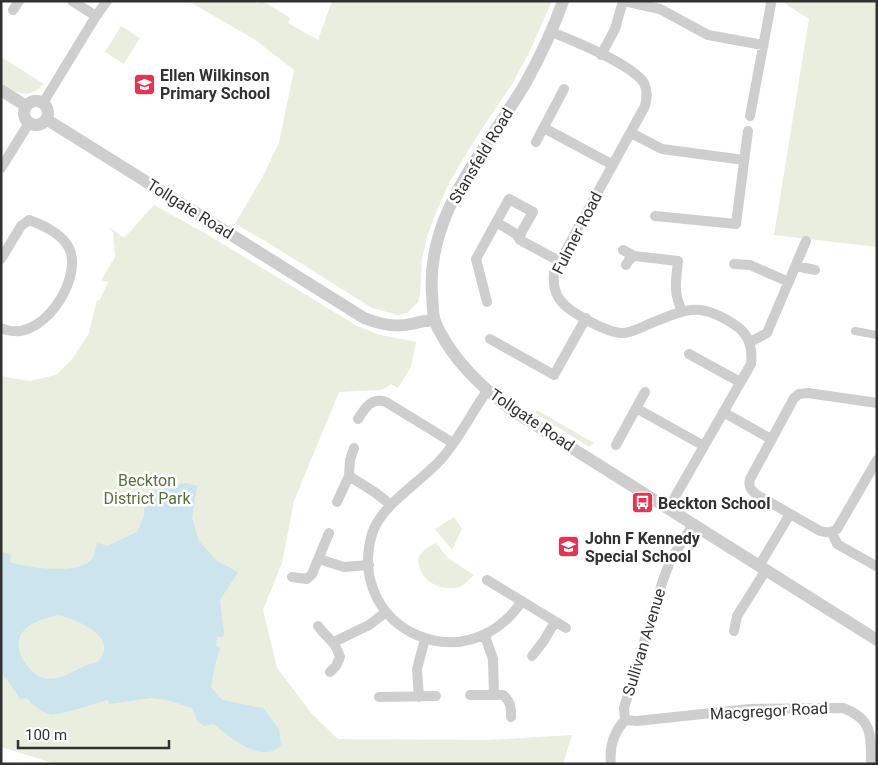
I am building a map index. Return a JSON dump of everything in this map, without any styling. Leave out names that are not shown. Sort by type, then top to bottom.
[{"type":"street","points":[[13,10],[19,1]]},
{"type":"street","points":[[72,1],[96,16]]},
{"type":"street","points":[[43,103],[107,1]]},
{"type":"street","name":"Stansfeld Road","points":[[434,321],[431,280],[433,255],[440,229],[450,206],[469,172],[525,84],[552,32],[563,1]]},
{"type":"street","points":[[601,55],[615,29],[624,1],[660,9],[708,35],[763,45]]},
{"type":"street","points":[[750,116],[770,1]]},
{"type":"street","name":"Fulmer Road","points":[[552,32],[632,71],[638,76],[646,90],[645,106],[554,272],[555,292],[568,308],[606,330],[624,333],[682,311],[700,309],[711,311],[743,330],[750,342]]},
{"type":"street","points":[[536,142],[564,89]]},
{"type":"street","points":[[1,90],[26,106]]},
{"type":"street","points":[[31,102],[43,103],[48,114],[46,119],[41,123],[30,123],[25,118],[26,106],[31,102]]},
{"type":"street","name":"Tollgate Road","points":[[46,119],[364,318],[397,326],[424,319],[434,321],[449,347],[465,368],[487,390],[513,411],[877,640]]},
{"type":"street","points":[[1,168],[30,123]]},
{"type":"street","points":[[544,128],[613,165]]},
{"type":"street","points":[[655,216],[736,224],[748,131]]},
{"type":"street","points":[[631,132],[662,149],[744,160]]},
{"type":"street","points":[[487,302],[476,259],[509,199],[532,212],[521,233],[520,240]]},
{"type":"street","points":[[1,258],[21,226],[29,220],[40,224],[62,238],[69,248],[72,258],[70,279],[52,311],[41,322],[26,331],[14,333],[1,328]]},
{"type":"street","points":[[496,222],[516,234],[520,240],[559,261]]},
{"type":"street","points":[[668,509],[751,364],[753,353],[750,342],[767,333],[806,242]]},
{"type":"street","points":[[623,250],[634,256],[678,261],[675,292],[682,311]]},
{"type":"street","points":[[626,265],[634,256]]},
{"type":"street","points":[[734,264],[750,266],[789,282]]},
{"type":"street","points":[[796,266],[815,270]]},
{"type":"street","points":[[490,339],[554,376],[586,318]]},
{"type":"street","points":[[855,331],[877,334]]},
{"type":"street","points":[[688,354],[740,382]]},
{"type":"street","points":[[487,390],[434,467],[391,505],[373,532],[369,547],[372,587],[386,612],[401,626],[425,639],[456,643],[471,641],[485,636],[504,623],[515,612],[522,601]]},
{"type":"street","points":[[616,445],[645,392]]},
{"type":"street","points":[[877,403],[808,393],[799,394],[794,398],[748,484],[757,495],[790,514],[820,531],[832,532],[837,529],[877,460]]},
{"type":"street","points":[[358,419],[368,405],[373,401],[379,400],[386,402],[452,443]]},
{"type":"street","points":[[636,408],[704,446]]},
{"type":"street","points":[[723,412],[771,439]]},
{"type":"street","points":[[337,502],[349,476],[350,460],[354,448]]},
{"type":"street","points":[[349,476],[391,505]]},
{"type":"street","points":[[734,631],[737,616],[790,514]]},
{"type":"street","name":"Sullivan Avenue","points":[[611,764],[611,748],[617,729],[625,720],[624,708],[663,580],[671,559],[693,525]]},
{"type":"street","points":[[832,532],[837,544],[876,566]]},
{"type":"street","points":[[292,578],[307,579],[312,574],[328,533]]},
{"type":"street","points":[[319,560],[344,567],[369,566]]},
{"type":"street","points":[[487,580],[566,628]]},
{"type":"street","points":[[334,642],[370,625],[386,612]]},
{"type":"street","points":[[532,656],[555,622]]},
{"type":"street","points":[[318,626],[325,636],[334,642],[340,657],[336,666],[330,672]]},
{"type":"street","points":[[485,636],[493,659],[494,695]]},
{"type":"street","points":[[418,697],[417,669],[425,639]]},
{"type":"street","points":[[470,695],[503,695],[511,706],[511,717]]},
{"type":"street","points":[[380,697],[436,696]]},
{"type":"street","name":"Macgregor Road","points":[[625,720],[637,721],[749,709],[843,708],[862,718],[869,729],[871,764]]},
{"type":"green space","points":[[188,1],[253,1],[258,4],[259,1],[263,1],[290,18],[288,23],[318,40],[332,1],[552,1],[529,53],[512,84],[450,181],[427,237],[422,259],[418,302],[407,313],[398,315],[372,308],[235,224],[262,178],[279,143],[294,70],[254,39]]},
{"type":"green space","points":[[781,1],[877,1],[877,247],[774,235],[809,19]]},
{"type":"green space","points":[[121,26],[140,38],[124,64],[105,52]]},
{"type":"green space","points":[[1,57],[44,84],[32,92],[22,94],[1,83]]},
{"type":"green space","name":"Beckton District Park","points":[[154,205],[208,235],[357,326],[377,334],[416,342],[411,367],[398,388],[391,384],[382,390],[339,392],[294,501],[282,563],[263,610],[277,668],[312,714],[338,739],[487,740],[572,735],[563,764],[56,764],[1,747],[1,375],[30,381],[56,375],[73,358],[89,333],[97,300],[99,301],[108,282],[101,280],[115,257],[113,232],[109,227],[124,238]]},
{"type":"green space","points":[[537,410],[594,443],[589,447],[535,413]]},
{"type":"green space","points":[[454,517],[462,529],[452,550],[435,529]]},
{"type":"green space","points":[[436,543],[448,558],[474,575],[457,588],[440,587],[429,581],[421,571],[418,558],[425,549]]},
{"type":"water","points":[[186,483],[197,486],[192,518],[199,541],[217,561],[238,572],[220,600],[224,633],[223,637],[217,637],[216,646],[220,648],[211,687],[222,700],[263,708],[279,729],[281,745],[274,750],[256,751],[247,747],[237,742],[214,724],[204,726],[198,722],[192,708],[167,700],[151,698],[109,704],[108,700],[70,711],[50,714],[37,708],[27,698],[21,699],[1,674],[1,552],[11,555],[10,562],[39,568],[64,569],[84,565],[91,560],[97,542],[107,546],[137,532],[144,516],[145,501],[150,493],[162,488]],"holes":[[[59,615],[77,621],[94,631],[101,638],[104,645],[103,653],[98,662],[63,676],[48,679],[40,677],[30,669],[22,658],[19,640],[22,633],[34,623]]]},
{"type":"place","name":"Ellen Wilkinson Primary School","points":[[144,84]]},
{"type":"place","name":"Beckton School","points":[[642,503]]},
{"type":"place","name":"John F Kennedy Special School","points":[[569,547]]}]
